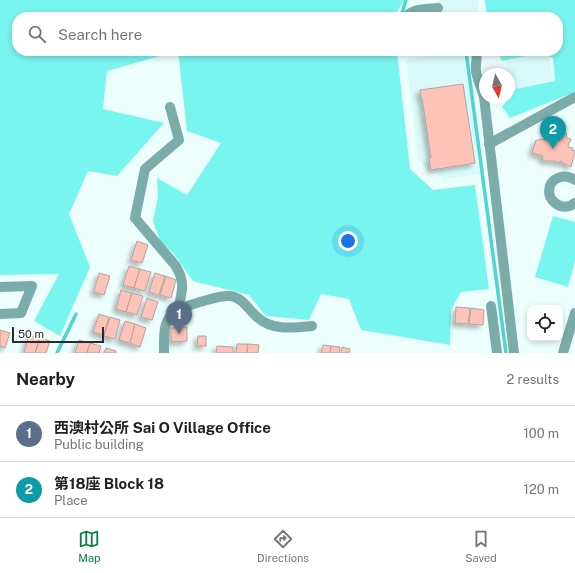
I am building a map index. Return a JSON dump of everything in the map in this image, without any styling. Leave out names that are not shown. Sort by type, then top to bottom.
[{"type":"street","points":[[411,12],[438,8]]},
{"type":"street","points":[[477,56],[476,70],[479,82]]},
{"type":"street","points":[[489,144],[575,97]]},
{"type":"street","points":[[485,104],[514,353]]},
{"type":"street","points":[[170,107],[179,140],[145,169],[135,218],[178,270],[182,282],[182,292],[178,309]]},
{"type":"street","points":[[575,180],[568,176],[561,176],[551,185],[549,192],[551,199],[562,207],[575,203]]},
{"type":"street","points":[[0,287],[32,286],[21,312],[0,314]]},
{"type":"street","points":[[164,353],[164,332],[171,314],[178,309],[213,298],[230,296],[236,298],[247,305],[257,317],[278,328],[312,326]]},
{"type":"street","points":[[491,306],[497,353]]},
{"type":"street","points":[[563,353],[575,313]]},
{"type":"shaded area","points":[[0,0],[404,0],[397,12],[12,12],[12,56],[160,56],[107,71],[103,109],[164,123],[117,176],[88,171],[69,214],[90,267],[60,336],[34,321],[59,274],[0,275]]},
{"type":"shaded area","points":[[438,0],[479,0],[478,12],[438,12]]},
{"type":"shaded area","points":[[485,0],[575,0],[575,92],[510,118],[502,107],[504,104],[515,104],[516,89],[555,81],[553,58],[548,56],[563,56],[563,12],[486,12]]},
{"type":"shaded area","points":[[179,56],[398,56],[410,169],[433,190],[475,185],[489,289],[461,292],[451,310],[450,345],[361,330],[349,299],[321,294],[309,320],[266,316],[249,295],[193,281],[174,254],[160,241],[153,221],[158,197],[157,178],[187,195],[221,143],[187,131]]},
{"type":"shaded area","points":[[425,56],[467,56],[483,174],[444,179],[434,172],[430,172],[419,161],[406,60]]},
{"type":"shaded area","points":[[500,56],[526,56],[502,61]]},
{"type":"shaded area","points":[[505,56],[550,56],[553,85],[515,90],[515,68],[507,68]]},
{"type":"shaded area","points":[[553,216],[575,222],[575,262],[568,287],[535,277]]},
{"type":"building","points":[[463,84],[475,163],[431,170],[429,158],[431,158],[420,90]]},
{"type":"building","points":[[555,130],[566,133],[567,138],[571,139],[568,147],[573,148],[572,150],[575,151],[571,167],[560,161],[560,163],[545,161],[542,159],[543,156],[532,153],[536,140],[546,140],[548,135],[546,134],[548,131],[552,133]]},
{"type":"building","points":[[137,241],[148,245],[142,263],[131,260]]},
{"type":"building","points":[[129,266],[140,269],[134,288],[123,285]]},
{"type":"building","points":[[140,269],[151,272],[145,291],[134,288]]},
{"type":"building","points":[[99,273],[110,276],[104,295],[94,292]]},
{"type":"building","points":[[155,273],[165,276],[159,295],[149,292]]},
{"type":"building","points":[[166,276],[176,280],[171,298],[160,295]]},
{"type":"building","points":[[121,290],[132,293],[126,312],[116,309]]},
{"type":"building","points":[[132,293],[143,296],[137,315],[126,312]]},
{"type":"building","points":[[147,298],[158,302],[152,320],[141,317]]},
{"type":"building","points":[[456,307],[470,308],[468,324],[455,323]]},
{"type":"building","points":[[471,308],[484,310],[483,325],[469,324]]},
{"type":"building","points":[[99,314],[109,317],[104,335],[93,332]]},
{"type":"building","points":[[110,317],[120,320],[115,339],[104,336]]},
{"type":"building","points":[[125,321],[135,324],[130,343],[119,340]]},
{"type":"building","points":[[135,324],[146,328],[140,347],[130,343]]},
{"type":"building","points":[[187,327],[187,341],[171,342],[171,328]]},
{"type":"building","points":[[0,330],[10,333],[5,348],[0,346]]},
{"type":"building","points":[[29,335],[40,338],[35,353],[24,353]]},
{"type":"building","points":[[198,336],[206,336],[206,346],[197,346]]},
{"type":"building","points":[[40,338],[50,341],[46,353],[35,353]]},
{"type":"building","points":[[79,340],[90,343],[87,353],[75,353]]},
{"type":"building","points":[[90,343],[101,346],[99,353],[87,353]]},
{"type":"building","points":[[237,344],[248,344],[247,353],[236,353]]},
{"type":"building","points":[[248,344],[259,345],[258,353],[247,353]]},
{"type":"building","points":[[323,345],[331,346],[330,353],[321,353]]},
{"type":"building","points":[[217,346],[233,347],[233,353],[216,353]]},
{"type":"building","points":[[331,346],[340,347],[339,353],[330,353]]},
{"type":"building","points":[[342,347],[350,349],[349,353],[341,353]]},
{"type":"building","points":[[106,348],[116,351],[116,353],[104,353]]},
{"type":"waterway","points":[[402,12],[406,0]]},
{"type":"waterway","points":[[467,56],[506,353]]},
{"type":"waterway","points":[[57,353],[76,314]]},
{"type":"place","name":"第18座 Block 18","points":[[553,149]]},
{"type":"place","name":"西澳村公所 Sai O Village Office","points":[[179,334]]}]
